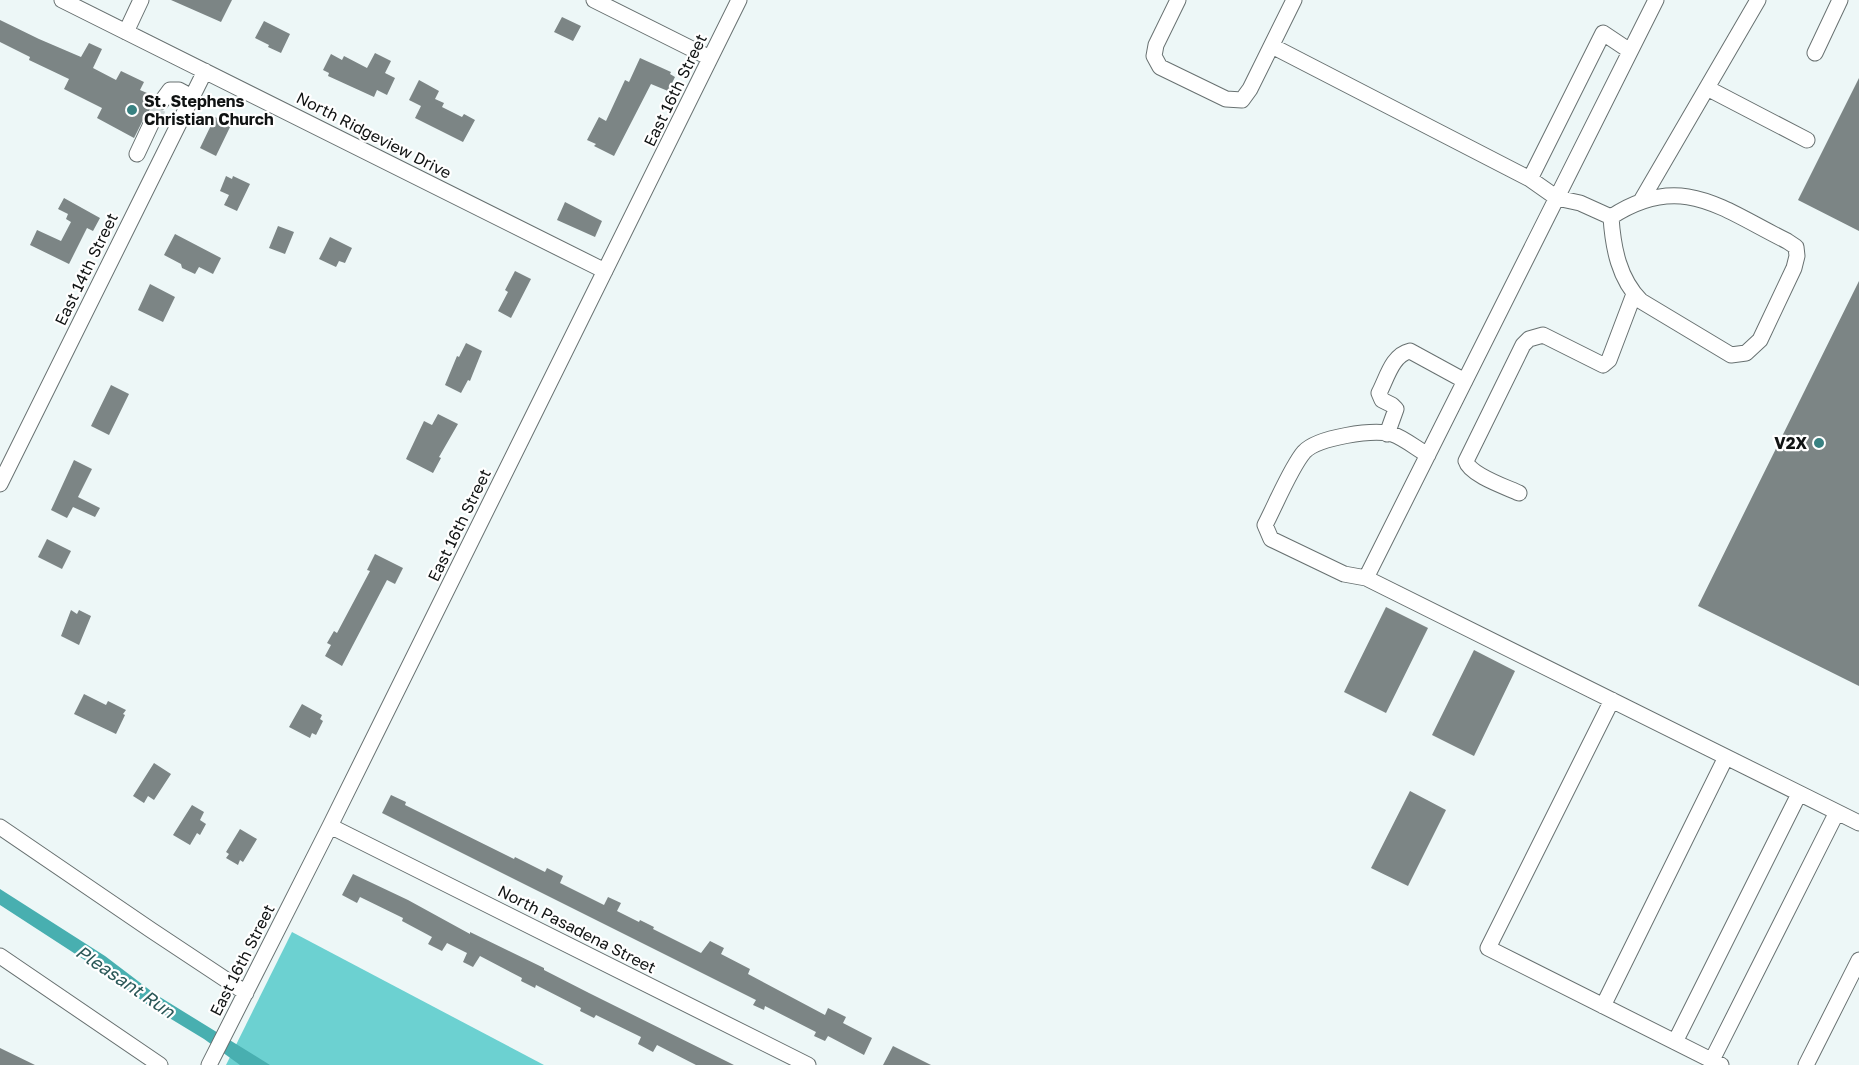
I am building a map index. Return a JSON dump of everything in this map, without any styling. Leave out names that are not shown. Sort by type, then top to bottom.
[{"type":"street","name":"North Ridgeview Drive","points":[[62,0],[605,271]]},
{"type":"street","points":[[126,32],[141,0]]},
{"type":"street","points":[[594,0],[710,58]]},
{"type":"street","name":"East 16th Street","points":[[212,1058],[330,826],[739,0]]},
{"type":"street","points":[[1178,0],[1156,45],[1154,56],[1160,67],[1226,99],[1242,100],[1250,89],[1294,0]]},
{"type":"street","points":[[1366,578],[1656,0]]},
{"type":"street","points":[[1641,201],[1758,0]]},
{"type":"street","points":[[1815,53],[1840,0]]},
{"type":"street","points":[[1530,179],[1603,33],[1630,51]]},
{"type":"street","points":[[1272,46],[1530,179],[1557,198],[1580,203],[1611,217]]},
{"type":"street","name":"East 14th Street","points":[[0,484],[205,71]]},
{"type":"street","points":[[1707,88],[1807,140]]},
{"type":"street","points":[[162,101],[170,90],[179,90],[192,97]]},
{"type":"street","points":[[137,154],[152,122]]},
{"type":"street","points":[[1672,194],[1701,198],[1796,247],[1797,256],[1787,284],[1760,340],[1746,352],[1731,355],[1641,301],[1634,294],[1618,264],[1612,240],[1611,217],[1641,201],[1659,195],[1672,194]]},
{"type":"street","points":[[1519,493],[1475,472],[1467,467],[1466,461],[1523,345],[1529,339],[1543,335],[1604,365],[1609,360],[1634,294]]},
{"type":"street","points":[[1387,434],[1396,409],[1382,400],[1379,393],[1396,358],[1402,353],[1410,351],[1465,381]]},
{"type":"street","points":[[1428,455],[1391,434],[1353,434],[1316,444],[1304,451],[1265,525],[1271,539],[1344,574],[1366,578],[1859,823]]},
{"type":"street","points":[[1612,700],[1488,948],[1717,1063],[1837,812]]},
{"type":"street","points":[[1603,1006],[1726,757]]},
{"type":"street","points":[[1675,1042],[1799,794]]},
{"type":"street","name":"North Pasadena Street","points":[[330,826],[808,1065]]},
{"type":"street","points":[[0,827],[246,993]]},
{"type":"street","points":[[0,956],[160,1065]]},
{"type":"street","points":[[1806,1065],[1859,960]]},
{"type":"shaded area","points":[[292,932],[544,1065],[226,1065]]},
{"type":"water","name":"Pleasant Run","points":[[0,889],[105,956],[155,994],[270,1065],[240,1065],[0,905]]},
{"type":"building","points":[[171,0],[232,0],[221,22]]},
{"type":"building","points":[[562,17],[581,26],[573,41],[554,32]]},
{"type":"building","points":[[0,20],[81,57],[89,43],[102,49],[93,68],[116,80],[121,71],[144,82],[140,90],[154,96],[153,105],[163,111],[160,116],[152,112],[146,114],[134,138],[97,118],[102,108],[64,89],[69,79],[29,60],[30,57],[0,42]]},
{"type":"building","points":[[264,21],[290,34],[281,53],[255,38]]},
{"type":"building","points":[[375,53],[391,61],[385,73],[395,78],[387,95],[377,90],[374,97],[328,76],[329,73],[323,70],[331,54],[342,60],[344,56],[367,68]]},
{"type":"building","points":[[640,58],[671,72],[670,74],[675,77],[668,91],[651,84],[614,156],[587,140],[599,117],[606,121],[625,80],[629,82]]},
{"type":"building","points":[[1859,78],[1859,231],[1798,200]]},
{"type":"building","points":[[419,80],[439,91],[435,99],[444,103],[442,107],[462,117],[464,114],[475,120],[463,142],[415,118],[421,106],[409,100]]},
{"type":"building","points":[[215,117],[231,125],[216,156],[200,148]]},
{"type":"building","points":[[226,176],[232,179],[233,176],[250,184],[237,211],[224,205],[229,195],[220,191]]},
{"type":"building","points":[[64,198],[100,218],[93,231],[87,228],[69,264],[30,245],[37,230],[61,241],[71,222],[66,219],[68,214],[58,209]]},
{"type":"building","points":[[565,202],[602,221],[595,237],[557,220]]},
{"type":"building","points":[[278,226],[294,232],[285,254],[269,248]]},
{"type":"building","points":[[175,234],[221,258],[213,274],[199,267],[195,274],[164,255]]},
{"type":"building","points":[[330,237],[352,248],[345,263],[339,261],[336,267],[319,259]]},
{"type":"building","points":[[515,271],[531,279],[511,318],[498,311]]},
{"type":"building","name":"V2X","points":[[1859,281],[1859,686],[1698,606]]},
{"type":"building","points":[[150,284],[175,297],[163,322],[138,310]]},
{"type":"building","points":[[466,343],[482,351],[470,381],[468,380],[461,393],[445,385],[457,356],[459,357]]},
{"type":"building","points":[[111,385],[129,394],[109,435],[91,426]]},
{"type":"building","points":[[438,414],[458,424],[439,457],[441,458],[433,473],[406,459],[424,421],[432,425]]},
{"type":"building","points":[[74,460],[92,469],[78,497],[100,508],[95,517],[73,507],[67,518],[51,510]]},
{"type":"building","points":[[47,539],[71,551],[62,569],[38,557]]},
{"type":"building","points":[[375,554],[403,568],[395,584],[387,580],[342,666],[325,656],[331,645],[327,643],[334,631],[337,633],[370,571],[367,570]]},
{"type":"building","points":[[1386,607],[1428,628],[1386,713],[1344,692]]},
{"type":"building","points":[[71,610],[77,614],[79,610],[91,616],[79,645],[61,636]]},
{"type":"building","points":[[1474,650],[1515,671],[1474,756],[1432,735]]},
{"type":"building","points":[[84,694],[106,705],[108,701],[126,710],[116,734],[74,714]]},
{"type":"building","points":[[302,704],[322,715],[320,719],[323,721],[316,735],[312,733],[310,738],[289,727]]},
{"type":"building","points":[[154,763],[171,774],[154,800],[148,796],[144,803],[133,796]]},
{"type":"building","points":[[1410,791],[1446,810],[1408,886],[1371,868]]},
{"type":"building","points":[[391,795],[406,802],[405,805],[514,859],[515,857],[545,872],[547,868],[563,876],[560,883],[604,905],[608,897],[621,903],[617,911],[654,927],[653,929],[701,953],[710,941],[724,948],[721,954],[750,969],[748,974],[825,1015],[828,1008],[846,1017],[843,1023],[872,1038],[864,1055],[828,1036],[825,1041],[814,1036],[816,1032],[765,1006],[764,1010],[753,1005],[756,1000],[382,813]]},
{"type":"building","points":[[192,805],[204,812],[200,820],[206,824],[200,835],[197,833],[190,845],[173,835]]},
{"type":"building","points":[[240,829],[257,839],[243,862],[240,860],[238,865],[226,858],[229,854],[226,852]]},
{"type":"building","points":[[353,874],[734,1065],[696,1065],[657,1045],[653,1052],[638,1044],[641,1037],[596,1015],[594,1018],[580,1011],[581,1008],[536,985],[535,988],[521,981],[522,978],[480,956],[473,967],[463,962],[467,953],[447,943],[442,951],[428,944],[432,937],[402,921],[403,918],[360,897],[357,903],[342,895]]},
{"type":"building","points":[[893,1046],[931,1065],[883,1065]]},
{"type":"building","points":[[0,1048],[35,1065],[0,1065]]},
{"type":"tunnel","points":[[152,122],[162,101]]},
{"type":"place","name":"St. Stephens Christian Church","points":[[132,110]]},
{"type":"place","name":"V2X","points":[[1819,443]]}]
